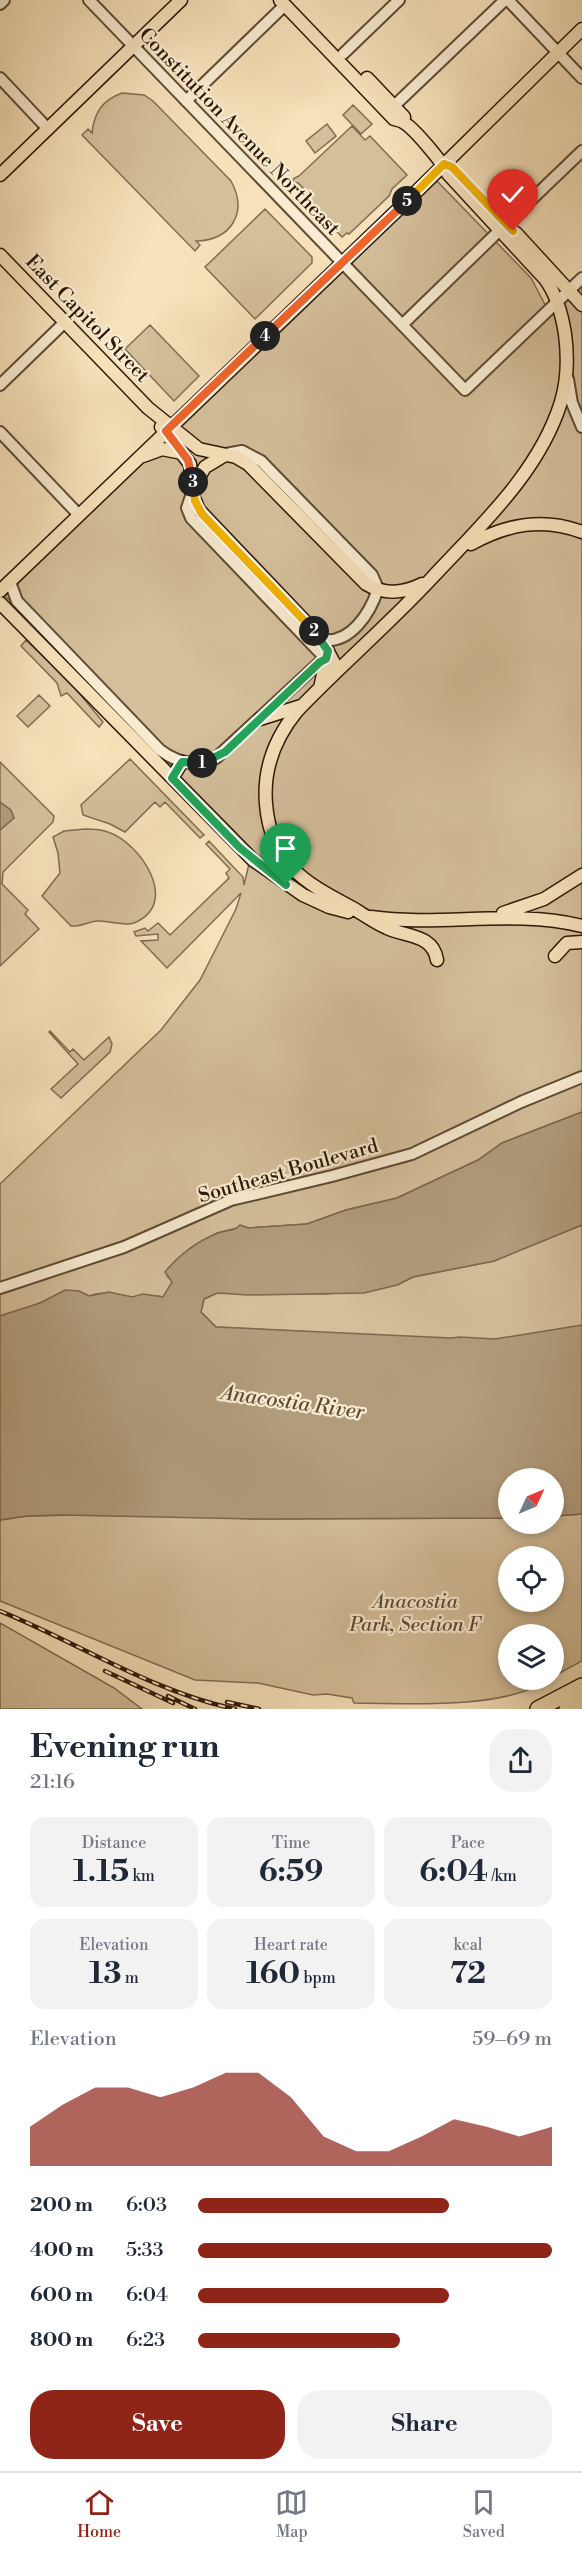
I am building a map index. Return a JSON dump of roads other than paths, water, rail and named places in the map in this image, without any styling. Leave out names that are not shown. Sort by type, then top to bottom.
[{"type":"highway","points":[[538,1709],[582,1686]]},
{"type":"highway","points":[[567,1709],[582,1702]]},
{"type":"main road","points":[[0,175],[181,0]]},
{"type":"main road","points":[[285,2],[343,54],[404,117],[403,122]]},
{"type":"main road","points":[[285,2],[394,119],[403,122],[444,164],[452,167],[504,226],[545,279],[557,302],[566,339],[567,370],[562,400],[549,432],[518,480],[460,551],[302,706],[289,721],[276,743],[266,778],[267,816],[273,835],[284,857],[303,880],[330,902]]},
{"type":"main road","points":[[0,591],[582,29]]},
{"type":"main road","points":[[504,226],[570,289],[582,305]]},
{"type":"main road","name":"East Capitol Street","points":[[0,255],[168,429]]},
{"type":"main road","points":[[168,429],[190,464],[195,501],[202,514],[282,597],[326,650],[338,670]]},
{"type":"main road","points":[[168,429],[199,449],[226,454],[248,464],[363,582],[378,589],[402,608]]},
{"type":"main road","points":[[139,457],[162,449],[183,453]]},
{"type":"main road","points":[[193,489],[196,478],[205,467],[226,454]]},
{"type":"main road","points":[[278,493],[295,496]]},
{"type":"main road","points":[[484,524],[510,527],[544,523],[582,532]]},
{"type":"main road","points":[[460,551],[480,539],[510,527]]},
{"type":"main road","points":[[378,589],[404,591],[429,581]]},
{"type":"main road","points":[[266,596],[282,597]]},
{"type":"main road","points":[[0,603],[70,665],[130,726],[172,778],[253,860],[289,887],[368,916],[388,928],[427,941],[435,951],[437,960]]},
{"type":"main road","points":[[320,688],[326,650]]},
{"type":"main road","points":[[260,719],[302,706]]},
{"type":"main road","points":[[172,778],[182,762]]},
{"type":"main road","points":[[482,917],[538,902],[562,890],[582,875]]},
{"type":"main road","points":[[368,916],[411,920],[482,917],[546,919],[582,926]]},
{"type":"main road","points":[[555,956],[567,943],[582,942]]},
{"type":"street","points":[[0,3],[4,0]]},
{"type":"street","name":"Constitution Avenue Northeast","points":[[89,0],[465,390],[557,302]]},
{"type":"street","points":[[343,54],[399,0]]},
{"type":"street","points":[[394,106],[507,0],[582,78]]},
{"type":"street","points":[[186,101],[285,2]]},
{"type":"street","points":[[0,78],[48,129]]},
{"type":"street","points":[[402,325],[582,151]]},
{"type":"street","points":[[557,302],[582,278]]},
{"type":"street","points":[[0,385],[65,322]]},
{"type":"street","points":[[567,370],[572,403],[582,427]]},
{"type":"street","points":[[0,432],[79,515]]},
{"type":"street","points":[[130,726],[164,753],[182,762],[201,763],[216,758],[320,662],[326,650],[356,626],[370,611],[378,589],[370,572],[256,458],[242,451],[226,454]]},
{"type":"street","points":[[193,489],[187,504],[189,515],[266,596],[326,650]]},
{"type":"street","points":[[10,582],[17,601],[70,665]]},
{"type":"street","name":"Southeast Boulevard","points":[[0,1288],[124,1247],[231,1200],[411,1154],[540,1093],[582,1077]]},
{"type":"water","points":[[0,802],[11,810],[14,818],[0,830]]},
{"type":"water","name":"Anacostia River","points":[[582,1112],[582,1225],[494,1261],[413,1277],[397,1285],[364,1293],[248,1295],[217,1293],[204,1299],[201,1312],[216,1327],[451,1338],[495,1339],[582,1325],[582,1514],[564,1515],[564,1468],[498,1468],[498,1518],[259,1519],[62,1515],[27,1516],[0,1520],[0,1316],[40,1303],[65,1290],[79,1291],[89,1296],[109,1292],[132,1297],[143,1294],[163,1297],[172,1282],[165,1272],[183,1254],[211,1236],[233,1230],[240,1225],[248,1228],[307,1224],[346,1210],[397,1198],[478,1160],[502,1143]]},
{"type":"railway","points":[[0,1611],[145,1679],[174,1691],[235,1709]]},
{"type":"railway","points":[[105,1671],[173,1703]]},
{"type":"railway","points":[[168,1696],[195,1709]]},
{"type":"railway","points":[[227,1702],[259,1709]]},
{"type":"park label","name":"Anacostia Park, Section F","points":[[415,1612]]}]
